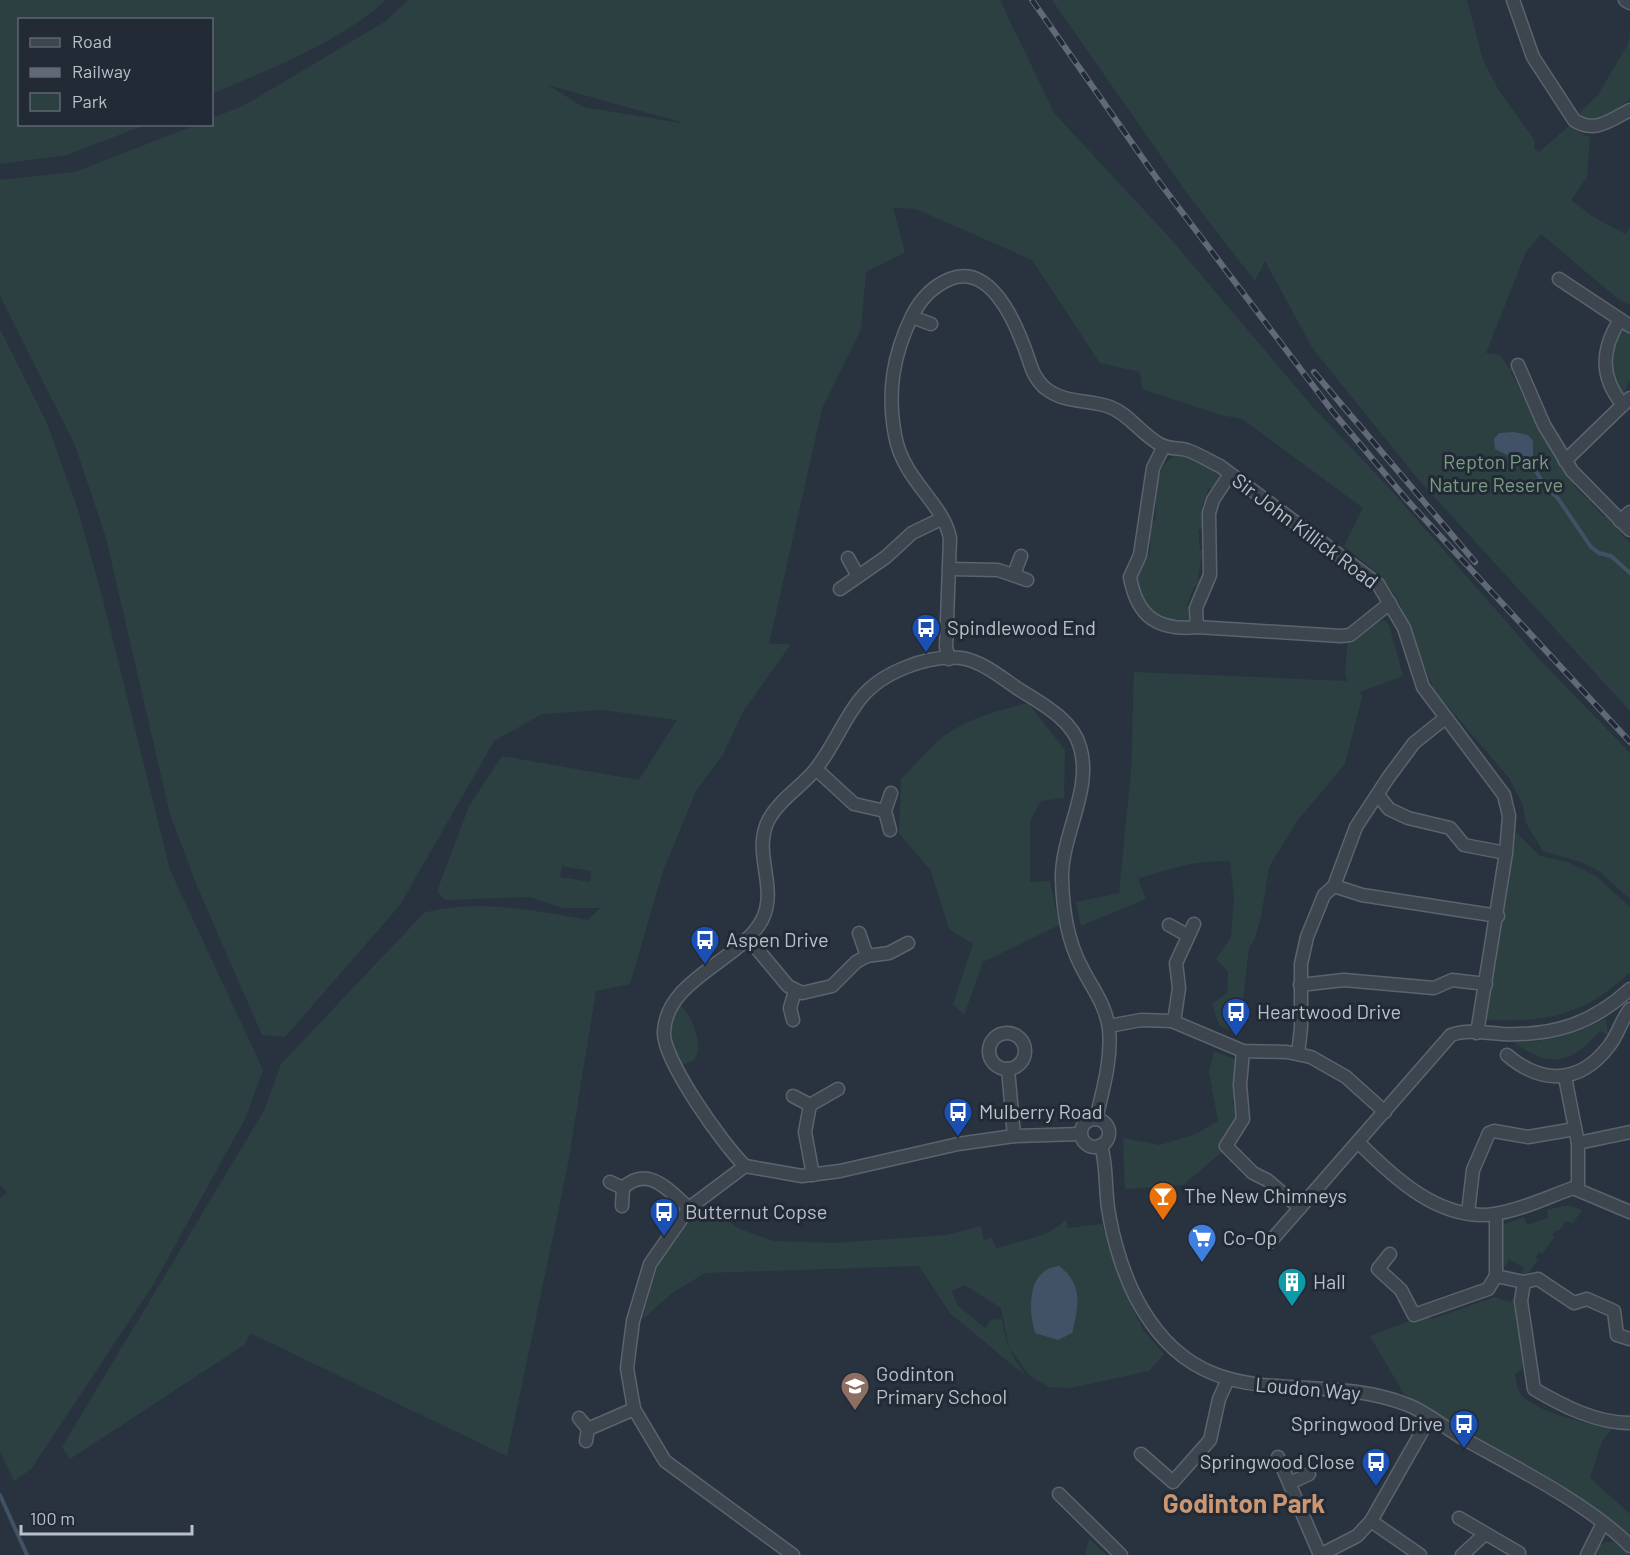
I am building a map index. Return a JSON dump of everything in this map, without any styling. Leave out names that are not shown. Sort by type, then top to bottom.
[{"type":"street","points":[[1513,0],[1533,57],[1574,120],[1584,126],[1593,127],[1630,110]]},
{"type":"street","points":[[1625,0],[1630,3]]},
{"type":"street","name":"Sir John Killick Road","points":[[914,313],[930,291],[947,280],[967,276],[985,281],[1023,343],[1035,376],[1046,389],[1071,401],[1110,407],[1164,446],[1192,452],[1230,474],[1372,578],[1404,628],[1423,687],[1444,719],[1464,739],[1504,795],[1509,816],[1498,916],[1477,1033]]},
{"type":"street","points":[[1559,279],[1586,295],[1624,323],[1606,345],[1605,363],[1612,387],[1626,402],[1565,460]]},
{"type":"street","points":[[931,324],[914,313],[894,362],[894,433],[900,457],[941,519],[950,538],[951,569],[946,647],[949,659]]},
{"type":"street","points":[[1518,365],[1544,425],[1565,460],[1580,481],[1630,530]]},
{"type":"street","points":[[1164,446],[1153,468],[1140,555],[1130,577],[1136,601],[1148,618],[1168,625],[1341,636],[1350,635],[1390,603]]},
{"type":"street","points":[[1197,627],[1196,608],[1210,575],[1209,513],[1213,500],[1230,474]]},
{"type":"street","points":[[1620,521],[1630,512]]},
{"type":"street","points":[[840,589],[886,557],[912,533],[941,519]]},
{"type":"street","points":[[1014,574],[1021,556]]},
{"type":"street","points":[[848,558],[858,576]]},
{"type":"street","points":[[951,569],[998,570],[1027,580]]},
{"type":"street","points":[[961,658],[996,674],[1067,723],[1074,731],[1080,745],[1083,766],[1063,854],[1065,910],[1074,949],[1097,993],[1109,1026],[1108,1061],[1095,1119],[1087,1122],[1081,1134],[1014,1136],[813,1175],[802,1176],[745,1166],[723,1143],[677,1071],[663,1040],[668,1013],[678,999],[705,970],[748,938],[761,922],[767,903],[767,880],[762,856],[763,831],[771,815],[816,769],[861,698],[871,688],[903,669],[921,663],[961,658]]},
{"type":"street","points":[[1298,1053],[1300,964],[1307,937],[1324,895],[1334,886],[1350,839],[1378,795],[1414,743],[1444,719]]},
{"type":"street","points":[[816,769],[854,804],[885,811]]},
{"type":"street","points":[[890,830],[885,811],[891,793]]},
{"type":"street","points":[[1378,795],[1389,809],[1398,814],[1450,828],[1464,845],[1506,853]]},
{"type":"street","points":[[1334,886],[1362,895],[1498,916]]},
{"type":"street","points":[[1169,925],[1190,929],[1176,963],[1179,994],[1174,1022]]},
{"type":"street","points":[[859,933],[867,956]]},
{"type":"street","points":[[748,938],[795,991],[816,991],[832,986],[856,962],[867,956],[889,953],[908,943]]},
{"type":"street","points":[[1300,986],[1344,981],[1434,988],[1452,980],[1486,984]]},
{"type":"street","points":[[1270,1242],[1451,1035],[1458,1032],[1517,1035],[1571,1026],[1597,1015],[1630,989]]},
{"type":"street","points":[[793,1020],[790,1008],[795,991]]},
{"type":"street","points":[[1507,1055],[1523,1069],[1539,1074],[1565,1077],[1595,1060],[1610,1045],[1630,1008]]},
{"type":"street","points":[[1109,1026],[1156,1019],[1174,1022],[1243,1051],[1298,1053],[1336,1070],[1385,1112]]},
{"type":"street","points":[[1243,1051],[1240,1085],[1243,1119],[1226,1146],[1253,1173],[1267,1180],[1300,1208]]},
{"type":"street","points":[[1008,1069],[1014,1136]]},
{"type":"street","points":[[1565,1077],[1578,1143],[1578,1188]]},
{"type":"street","points":[[813,1175],[805,1132],[810,1105],[838,1089]]},
{"type":"street","points":[[793,1096],[810,1105]]},
{"type":"street","name":"Loudon Way","points":[[1095,1119],[1104,1122],[1108,1130],[1107,1139],[1101,1145],[1105,1160],[1108,1208],[1123,1266],[1141,1307],[1180,1354],[1228,1379],[1257,1386],[1336,1389],[1377,1395],[1411,1406],[1429,1419],[1536,1480],[1603,1523],[1630,1546]]},
{"type":"street","points":[[1468,1213],[1473,1170],[1489,1133],[1494,1131],[1528,1137],[1575,1129]]},
{"type":"street","points":[[1578,1143],[1630,1132]]},
{"type":"street","points":[[1081,1134],[1088,1144],[1101,1145]]},
{"type":"street","points":[[1358,1142],[1436,1205],[1468,1213],[1496,1214],[1578,1188],[1630,1212]]},
{"type":"street","points":[[745,1166],[689,1208],[650,1264],[642,1287],[627,1353],[634,1410],[651,1442],[669,1465],[793,1555]]},
{"type":"street","points":[[622,1206],[624,1188],[631,1181],[641,1177],[650,1178],[689,1208]]},
{"type":"street","points":[[610,1182],[624,1188]]},
{"type":"street","points":[[1390,1254],[1378,1269],[1401,1290],[1414,1315],[1488,1289],[1496,1276],[1496,1214]]},
{"type":"street","points":[[1496,1276],[1524,1282],[1538,1279],[1574,1303],[1587,1299],[1614,1311],[1617,1335],[1630,1339]]},
{"type":"street","points":[[1524,1282],[1521,1301],[1534,1389],[1562,1405],[1613,1423],[1630,1423]]},
{"type":"street","points":[[1141,1454],[1173,1482],[1210,1440],[1219,1399],[1228,1379]]},
{"type":"street","points":[[579,1418],[587,1435],[634,1410]]},
{"type":"street","points":[[1278,1457],[1320,1555],[1357,1536],[1371,1521],[1429,1419]]},
{"type":"street","points":[[1290,1483],[1309,1474]]},
{"type":"street","points":[[1059,1494],[1121,1555]]},
{"type":"street","points":[[1459,1518],[1519,1553]]},
{"type":"street","points":[[1371,1521],[1420,1555]]},
{"type":"street","points":[[1587,1555],[1603,1523]]},
{"type":"street","points":[[1462,1555],[1485,1534]]},
{"type":"green space","points":[[0,0],[386,0],[346,30],[303,54],[213,94],[213,18],[18,18],[18,126],[142,126],[67,155],[0,164]]},
{"type":"green space","points":[[408,0],[1000,0],[1054,113],[1169,237],[1311,405],[1390,489],[1539,659],[1630,753],[1630,899],[1599,871],[1581,862],[1543,851],[1526,823],[1523,805],[1509,778],[1434,690],[1398,599],[1379,574],[1344,546],[1363,508],[1242,419],[1221,415],[1142,389],[1140,372],[1100,363],[1032,260],[916,209],[893,208],[905,252],[866,272],[861,329],[822,409],[769,644],[791,644],[744,710],[722,756],[696,791],[663,871],[630,984],[596,991],[567,1169],[507,1456],[250,1333],[244,1345],[70,1459],[62,1447],[265,1109],[281,1064],[424,913],[485,906],[506,907],[588,920],[600,908],[563,908],[529,897],[445,900],[437,891],[469,806],[502,756],[639,780],[677,720],[602,710],[542,714],[494,741],[400,905],[285,1037],[262,1035],[197,886],[170,814],[106,538],[75,445],[0,296],[0,180],[75,172],[193,126],[213,126],[213,118],[243,106],[386,21]],"holes":[[[548,85],[681,122],[583,107]],[[562,866],[591,871],[590,882],[560,877]]]},
{"type":"green space","name":"Repton Park Nature Reserve","points":[[1052,0],[1467,0],[1483,60],[1498,89],[1535,141],[1534,148],[1539,152],[1570,125],[1578,132],[1590,137],[1587,177],[1571,200],[1592,216],[1625,234],[1630,227],[1630,305],[1617,298],[1541,234],[1526,252],[1486,353],[1500,355],[1509,368],[1514,370],[1511,372],[1531,411],[1534,409],[1560,465],[1576,483],[1574,486],[1588,500],[1592,500],[1590,502],[1604,517],[1607,515],[1623,530],[1621,534],[1630,542],[1630,711],[1418,479],[1313,349],[1265,261],[1255,281],[1189,196]]},
{"type":"green space","points":[[1630,31],[1630,100],[1599,121],[1576,116],[1598,95],[1628,44]]},
{"type":"green space","points":[[1623,326],[1630,329],[1630,380],[1622,396],[1613,379],[1611,361],[1614,342]]},
{"type":"green space","points":[[0,329],[47,423],[78,510],[103,600],[170,870],[263,1070],[246,1117],[153,1285],[31,1469],[14,1481],[0,1452],[0,1198],[7,1193],[0,1185]]},
{"type":"green space","points":[[1180,453],[1216,468],[1220,478],[1214,488],[1209,488],[1202,506],[1205,511],[1204,527],[1198,530],[1200,550],[1205,552],[1206,556],[1201,559],[1198,577],[1202,582],[1200,586],[1194,587],[1187,605],[1192,611],[1191,621],[1184,624],[1181,619],[1162,619],[1148,610],[1136,577],[1150,552],[1148,536],[1151,522],[1155,521],[1157,482],[1164,466]]},
{"type":"green space","points":[[1385,620],[1389,625],[1403,676],[1360,692],[1362,697],[1345,764],[1297,821],[1269,867],[1261,916],[1255,939],[1249,948],[1239,1035],[1219,1025],[1212,1004],[1227,993],[1228,971],[1216,959],[1231,937],[1234,897],[1230,862],[1197,863],[1138,879],[1146,899],[1081,926],[1076,902],[1119,893],[1131,773],[1134,672],[1347,681],[1345,673],[1348,640],[1373,623]]},
{"type":"green space","points":[[1028,703],[1065,750],[1064,798],[1041,801],[1030,821],[1030,882],[1050,881],[1059,925],[983,962],[964,1015],[953,1004],[973,944],[949,929],[931,871],[899,833],[901,779],[937,742],[957,728],[992,713]]},
{"type":"green space","points":[[1516,832],[1540,856],[1568,862],[1596,876],[1630,907],[1630,972],[1597,998],[1564,1013],[1528,1020],[1486,1020]]},
{"type":"green space","points":[[678,1004],[692,1022],[698,1046],[694,1060],[683,1065],[674,1049],[670,1035]]},
{"type":"green space","points":[[1606,1019],[1608,1035],[1600,1031],[1579,1050],[1559,1059],[1538,1056],[1514,1042],[1538,1041],[1562,1036]]},
{"type":"green space","points":[[1214,1051],[1237,1060],[1235,1097],[1232,1102],[1238,1116],[1221,1141],[1223,1151],[1183,1185],[1125,1189],[1123,1138],[1160,1145],[1196,1134],[1218,1121],[1209,1072]]},
{"type":"green space","points":[[1568,1205],[1582,1210],[1573,1223],[1566,1221],[1559,1231],[1556,1230],[1542,1254],[1539,1252],[1536,1257],[1538,1259],[1525,1278],[1520,1276],[1524,1268],[1509,1259],[1505,1267],[1500,1264],[1503,1225],[1524,1217],[1527,1225],[1548,1218],[1547,1210]]},
{"type":"green space","points":[[714,1212],[740,1229],[773,1241],[835,1243],[947,1235],[981,1226],[984,1241],[991,1237],[997,1249],[1042,1235],[1066,1220],[1068,1228],[1102,1224],[1130,1303],[1143,1330],[1164,1354],[1149,1371],[1070,1388],[1049,1387],[1030,1376],[1010,1349],[1027,1377],[950,1313],[919,1266],[705,1273],[672,1293],[643,1319],[653,1280],[670,1242],[690,1220]],"holes":[[[965,1285],[1001,1308],[1009,1347],[1002,1319],[991,1320],[985,1328],[957,1305],[952,1291]]]},
{"type":"green space","points":[[1495,1297],[1510,1302],[1515,1298],[1523,1368],[1515,1374],[1520,1393],[1527,1400],[1549,1411],[1612,1429],[1602,1441],[1590,1478],[1630,1514],[1630,1536],[1577,1497],[1404,1394],[1370,1336],[1423,1316],[1432,1319]]},
{"type":"green space","points":[[1089,1539],[1107,1555],[1085,1555]]},
{"type":"green space","points":[[1606,1542],[1614,1542],[1630,1555],[1594,1555],[1598,1546]]},
{"type":"water","points":[[1514,432],[1528,435],[1533,441],[1533,458],[1509,456],[1495,449],[1494,439],[1499,433]]},
{"type":"water","points":[[1059,1266],[1067,1273],[1076,1288],[1077,1305],[1072,1333],[1058,1340],[1035,1333],[1031,1302],[1035,1282],[1041,1274]]},
{"type":"waterway","points":[[1536,471],[1545,487],[1557,497],[1591,547],[1599,553],[1611,556],[1630,573]]},
{"type":"waterway","points":[[0,1495],[27,1555]]},
{"type":"railway","points":[[1032,0],[1160,183],[1333,412],[1407,500],[1630,742]]},
{"type":"railway","points":[[1314,372],[1475,562]]},
{"type":"place","name":"Spindlewood End","points":[[926,654]]},
{"type":"place","name":"Aspen Drive","points":[[705,966]]},
{"type":"place","name":"Heartwood Drive","points":[[1236,1038]]},
{"type":"place","name":"Mulberry Road","points":[[958,1138]]},
{"type":"place","name":"The New Chimneys","points":[[1163,1222]]},
{"type":"place","name":"Butternut Copse","points":[[664,1238]]},
{"type":"place","name":"Co-Op","points":[[1202,1264]]},
{"type":"place","name":"Hall","points":[[1292,1308]]},
{"type":"place","name":"Godinton Primary School","points":[[855,1412]]},
{"type":"place","name":"Springwood Drive","points":[[1464,1450]]},
{"type":"place","name":"Springwood Close","points":[[1376,1488]]},
{"type":"district","name":"Godinton Park","points":[[1244,1504]]}]
